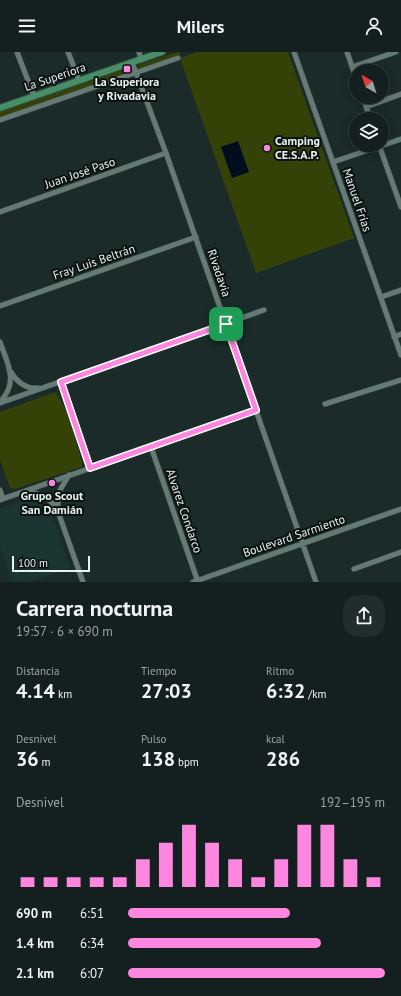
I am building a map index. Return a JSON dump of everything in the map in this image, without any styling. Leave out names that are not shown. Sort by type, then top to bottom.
[{"type":"main road","name":"La Superiora","points":[[0,108],[162,52]]},
{"type":"street","points":[[17,52],[34,96]]},
{"type":"street","points":[[68,52],[79,80]]},
{"type":"street","points":[[138,52],[141,59]]},
{"type":"street","name":"Manuel Frías","points":[[294,52],[401,355]]},
{"type":"street","points":[[347,52],[351,64]]},
{"type":"street","points":[[361,64],[396,52]]},
{"type":"street","points":[[0,120],[178,58]]},
{"type":"street","name":"Rivadavia","points":[[132,62],[196,237],[316,582]]},
{"type":"street","points":[[366,107],[401,94]]},
{"type":"street","points":[[365,104],[368,112]]},
{"type":"street","points":[[389,143],[401,139]]},
{"type":"street","points":[[333,162],[362,152]]},
{"type":"street","points":[[381,152],[398,192],[401,207]]},
{"type":"street","name":"Juan José Paso","points":[[0,212],[166,153]]},
{"type":"street","name":"Fray Luis Beltrán","points":[[0,306],[196,237]]},
{"type":"street","points":[[381,297],[401,290]]},
{"type":"street","points":[[0,403],[264,310]]},
{"type":"street","points":[[394,337],[401,334]]},
{"type":"street","points":[[0,342],[10,371],[11,379],[6,395],[0,403]]},
{"type":"street","points":[[10,371],[19,382],[35,388],[44,388]]},
{"type":"street","points":[[325,404],[401,380]]},
{"type":"street","points":[[61,382],[90,468]]},
{"type":"street","points":[[0,490],[1,499],[256,410]]},
{"type":"street","name":"Alvarez Condarco","points":[[151,447],[196,582]]},
{"type":"street","points":[[57,509],[60,490],[69,475]]},
{"type":"street","points":[[24,491],[43,495],[52,502],[57,509],[83,582]]},
{"type":"street","name":"Boulevard Sarmiento","points":[[196,582],[401,509]]},
{"type":"street","points":[[354,569],[401,552]]},
{"type":"shaded area","points":[[29,499],[40,502],[50,509],[70,568],[29,582],[12,582],[0,548],[0,508]]},
{"type":"green space","points":[[179,52],[180,55],[139,69],[138,65]]},
{"type":"green space","name":"Camping CE.S.A.P.","points":[[197,52],[288,52],[354,238],[256,273],[180,58]]},
{"type":"green space","points":[[130,67],[131,72],[0,117],[0,112]]},
{"type":"green space","points":[[55,392],[64,405],[82,462],[82,467],[15,489],[10,488],[0,460],[0,412]]},
{"type":"water","points":[[238,141],[249,172],[232,178],[221,147]]},
{"type":"place","name":"La Superiora y Rivadavia","points":[[127,69]]},
{"type":"place","name":"Camping CE.S.A.P.","points":[[267,148]]},
{"type":"place","name":"Grupo Scout San Damián","points":[[52,483]]},
{"type":"route","points":[[226,324],[256,410],[90,468],[61,382],[226,324]]}]
